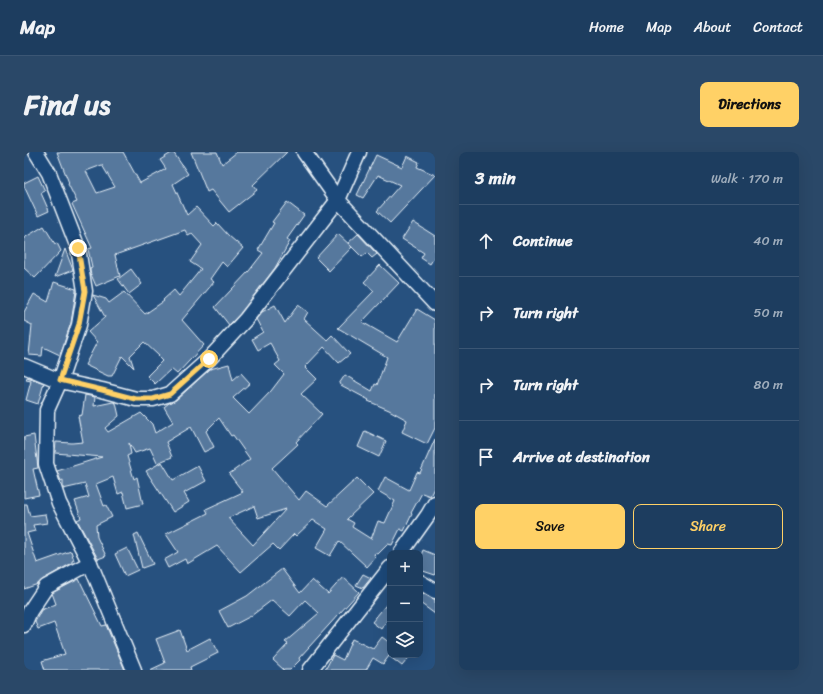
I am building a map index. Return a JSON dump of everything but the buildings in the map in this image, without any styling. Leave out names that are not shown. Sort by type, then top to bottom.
[{"type":"street","points":[[36,152],[49,173],[78,248],[85,291],[79,324],[60,380],[47,410],[46,464],[59,503],[90,563],[134,670]]},
{"type":"street","points":[[304,152],[338,200],[435,304]]},
{"type":"street","points":[[24,366],[60,380],[136,399],[153,399],[170,394],[209,359],[246,319],[338,200],[359,152]]},
{"type":"street","points":[[403,550],[435,503]]},
{"type":"street","points":[[24,625],[30,611],[46,587],[90,563]]},
{"type":"street","points":[[310,670],[387,572]]},
{"type":"street","points":[[423,584],[435,591]]},
{"type":"route","points":[[78,248],[85,291],[79,324],[60,380],[136,399],[153,399],[170,394],[209,359]]}]
